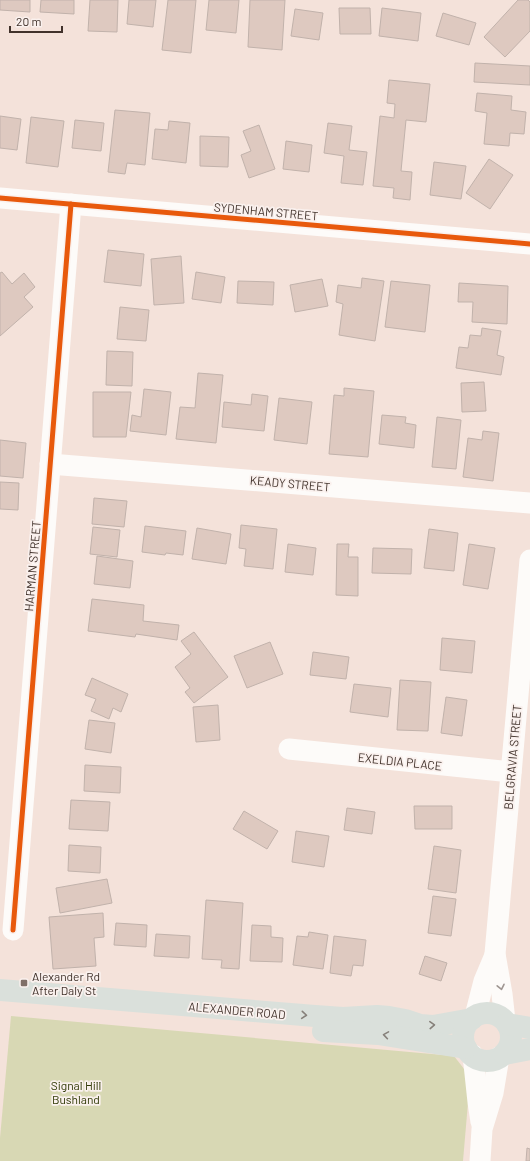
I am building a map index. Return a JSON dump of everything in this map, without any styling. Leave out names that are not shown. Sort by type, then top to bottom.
[{"type":"main road","name":"ALEXANDER ROAD","points":[[0,990],[343,1018],[377,1016],[390,1017],[420,1025],[433,1026],[474,1017]]},
{"type":"main road","name":"ALEXANDER ROAD","points":[[0,1004],[316,1031],[378,1034],[469,1052]]},
{"type":"main road","points":[[530,1028],[506,1022],[491,1013],[474,1017],[467,1025],[464,1032],[464,1040],[469,1052],[479,1059],[486,1061],[530,1048]]},
{"type":"main road","points":[[502,1056],[508,1049],[511,1036],[510,1029],[506,1022]]},
{"type":"street","name":"SYDENHAM STREET","points":[[0,198],[530,244]]},
{"type":"street","name":"HARMAN STREET","points":[[13,930],[72,204]]},
{"type":"street","name":"KEADY STREET","points":[[50,464],[530,503]]},
{"type":"street","name":"BELGRAVIA STREET","points":[[506,1022],[495,954],[530,560]]},
{"type":"street","name":"EXELDIA PLACE","points":[[289,749],[511,772]]},
{"type":"street","name":"BELGRAVIA STREET","points":[[474,1017],[484,981],[495,954]]},
{"type":"street","points":[[469,1052],[482,1129],[480,1161]]},
{"type":"street","points":[[482,1129],[502,1056]]},
{"type":"green space","name":"Signal Hill Bushland","points":[[11,1016],[454,1056],[468,1074],[469,1091],[463,1161],[0,1161],[0,1138]]},
{"type":"building","points":[[0,0],[30,0],[30,12],[0,10]]},
{"type":"building","points":[[41,0],[74,0],[74,14],[40,12]]},
{"type":"building","points":[[90,0],[118,0],[117,32],[88,31]]},
{"type":"building","points":[[129,0],[156,0],[153,27],[127,24]]},
{"type":"building","points":[[168,0],[196,0],[191,53],[162,50]]},
{"type":"building","points":[[209,0],[239,0],[236,33],[206,30]]},
{"type":"building","points":[[250,0],[285,0],[282,50],[248,47]]},
{"type":"building","points":[[518,0],[528,0],[530,2],[530,31],[505,57],[484,37]]},
{"type":"building","points":[[339,8],[370,8],[371,34],[340,34]]},
{"type":"building","points":[[382,8],[421,13],[418,41],[379,36]]},
{"type":"building","points":[[295,9],[323,13],[319,40],[291,36]]},
{"type":"building","points":[[443,13],[476,23],[469,45],[436,36]]},
{"type":"building","points":[[475,63],[530,66],[530,85],[474,82]]},
{"type":"building","points":[[389,80],[430,84],[426,122],[406,120],[401,171],[412,172],[410,200],[393,198],[394,188],[373,186],[380,116],[394,118],[395,104],[387,103]]},
{"type":"building","points":[[477,93],[512,96],[511,110],[526,112],[524,134],[510,133],[509,146],[484,144],[487,113],[475,111]]},
{"type":"building","points":[[115,110],[150,113],[145,165],[127,163],[125,174],[108,172]]},
{"type":"building","points":[[0,116],[21,119],[17,150],[0,148]]},
{"type":"building","points":[[31,117],[64,121],[58,167],[26,163]]},
{"type":"building","points":[[75,120],[104,123],[101,151],[72,148]]},
{"type":"building","points":[[169,121],[190,123],[186,163],[152,159],[155,129],[168,130]]},
{"type":"building","points":[[328,123],[352,126],[349,150],[367,152],[363,185],[341,183],[344,156],[324,153]]},
{"type":"building","points":[[259,125],[275,169],[249,178],[241,155],[251,151],[243,131]]},
{"type":"building","points":[[200,136],[229,137],[228,167],[200,166]]},
{"type":"building","points":[[286,141],[312,145],[309,172],[283,169]]},
{"type":"building","points":[[489,159],[513,175],[490,209],[466,193]]},
{"type":"building","points":[[434,162],[466,166],[461,199],[430,195]]},
{"type":"building","points":[[108,250],[144,254],[141,286],[104,282]]},
{"type":"building","points":[[181,256],[184,303],[154,305],[151,259]]},
{"type":"building","points":[[2,272],[12,284],[24,273],[35,287],[24,297],[33,307],[0,336],[0,273]]},
{"type":"building","points":[[196,272],[225,277],[221,303],[192,299]]},
{"type":"building","points":[[362,278],[384,281],[375,341],[339,335],[343,304],[336,302],[338,285],[361,288]]},
{"type":"building","points":[[322,279],[328,306],[295,312],[290,285]]},
{"type":"building","points":[[238,281],[274,282],[273,305],[237,303]]},
{"type":"building","points":[[391,281],[430,285],[425,332],[385,327]]},
{"type":"building","points":[[459,283],[508,286],[507,324],[472,322],[473,302],[458,302]]},
{"type":"building","points":[[120,307],[149,310],[146,341],[117,339]]},
{"type":"building","points":[[482,328],[501,331],[497,355],[504,357],[501,375],[456,368],[459,347],[468,348],[470,335],[481,336]]},
{"type":"building","points":[[107,351],[133,352],[132,386],[106,385]]},
{"type":"building","points":[[198,373],[223,375],[216,443],[176,439],[180,407],[195,408]]},
{"type":"building","points":[[484,382],[486,411],[462,412],[461,383]]},
{"type":"building","points":[[344,388],[374,391],[368,457],[329,454],[334,395],[344,396]]},
{"type":"building","points":[[144,389],[171,392],[166,435],[130,431],[132,415],[141,417]]},
{"type":"building","points":[[93,392],[131,392],[126,437],[93,437]]},
{"type":"building","points":[[252,394],[268,396],[264,431],[222,427],[224,402],[251,405]]},
{"type":"building","points":[[279,398],[312,402],[307,444],[274,440]]},
{"type":"building","points":[[382,415],[406,417],[405,423],[416,425],[414,448],[379,444]]},
{"type":"building","points":[[437,417],[461,420],[456,469],[432,467]]},
{"type":"building","points":[[483,431],[499,433],[493,481],[463,477],[468,438],[482,440]]},
{"type":"building","points":[[0,440],[26,443],[23,478],[0,476]]},
{"type":"building","points":[[0,482],[19,483],[18,510],[0,509]]},
{"type":"building","points":[[94,498],[127,501],[124,527],[92,524]]},
{"type":"building","points":[[241,525],[277,529],[273,569],[244,566],[246,549],[239,548]]},
{"type":"building","points":[[145,526],[186,531],[183,555],[166,553],[165,555],[142,552]]},
{"type":"building","points":[[93,527],[120,530],[117,557],[90,554]]},
{"type":"building","points":[[197,528],[231,534],[226,564],[192,559]]},
{"type":"building","points":[[429,529],[458,533],[454,571],[424,568]]},
{"type":"building","points":[[288,544],[316,548],[313,575],[285,572]]},
{"type":"building","points":[[337,544],[349,544],[348,557],[358,557],[358,596],[336,595]]},
{"type":"building","points":[[469,544],[495,548],[488,589],[463,585]]},
{"type":"building","points":[[373,548],[412,549],[411,574],[372,573]]},
{"type":"building","points":[[97,556],[133,561],[130,588],[94,584]]},
{"type":"building","points":[[92,599],[144,605],[143,621],[179,625],[177,640],[136,634],[135,637],[88,631]]},
{"type":"building","points":[[194,632],[228,677],[194,703],[185,692],[190,688],[175,667],[191,654],[181,641]]},
{"type":"building","points":[[442,638],[475,641],[472,673],[440,670]]},
{"type":"building","points":[[270,642],[283,674],[247,688],[234,656]]},
{"type":"building","points":[[313,652],[349,657],[346,679],[310,675]]},
{"type":"building","points":[[92,678],[128,694],[121,712],[113,708],[109,719],[91,711],[96,699],[85,695]]},
{"type":"building","points":[[400,680],[431,682],[428,731],[397,730]]},
{"type":"building","points":[[354,684],[391,688],[388,717],[350,712]]},
{"type":"building","points":[[446,697],[467,700],[462,736],[441,733]]},
{"type":"building","points":[[218,705],[220,740],[196,742],[193,707]]},
{"type":"building","points":[[89,720],[115,723],[111,753],[85,749]]},
{"type":"building","points":[[85,765],[121,767],[120,793],[84,791]]},
{"type":"building","points":[[71,800],[110,802],[108,831],[69,829]]},
{"type":"building","points":[[414,806],[452,806],[452,829],[415,829]]},
{"type":"building","points":[[347,808],[375,812],[372,834],[344,830]]},
{"type":"building","points":[[244,811],[278,831],[267,849],[233,829]]},
{"type":"building","points":[[296,831],[329,836],[324,867],[292,862]]},
{"type":"building","points":[[69,845],[101,847],[100,873],[68,871]]},
{"type":"building","points":[[434,846],[461,850],[456,893],[428,889]]},
{"type":"building","points":[[107,879],[112,903],[60,913],[56,888]]},
{"type":"building","points":[[433,896],[456,899],[451,936],[428,933]]},
{"type":"building","points":[[206,900],[243,903],[239,969],[221,968],[222,960],[202,959]]},
{"type":"building","points":[[103,913],[104,937],[94,938],[96,966],[53,969],[49,917]]},
{"type":"building","points":[[116,923],[147,925],[146,947],[114,945]]},
{"type":"building","points":[[252,925],[271,926],[271,937],[283,938],[282,962],[250,961]]},
{"type":"building","points":[[309,932],[328,935],[323,969],[293,965],[297,936],[308,937]]},
{"type":"building","points":[[156,934],[190,936],[189,958],[154,956]]},
{"type":"building","points":[[334,936],[366,940],[363,966],[353,965],[351,976],[330,973]]},
{"type":"building","points":[[425,956],[447,963],[441,981],[419,974]]},
{"type":"building","points":[[527,1148],[530,1149],[530,1161],[526,1161]]},
{"type":"cycle path","points":[[0,198],[530,244]]},
{"type":"cycle path","points":[[13,930],[71,204]]},
{"type":"place","name":"Alexander Rd After Daly St","points":[[24,983]]}]
